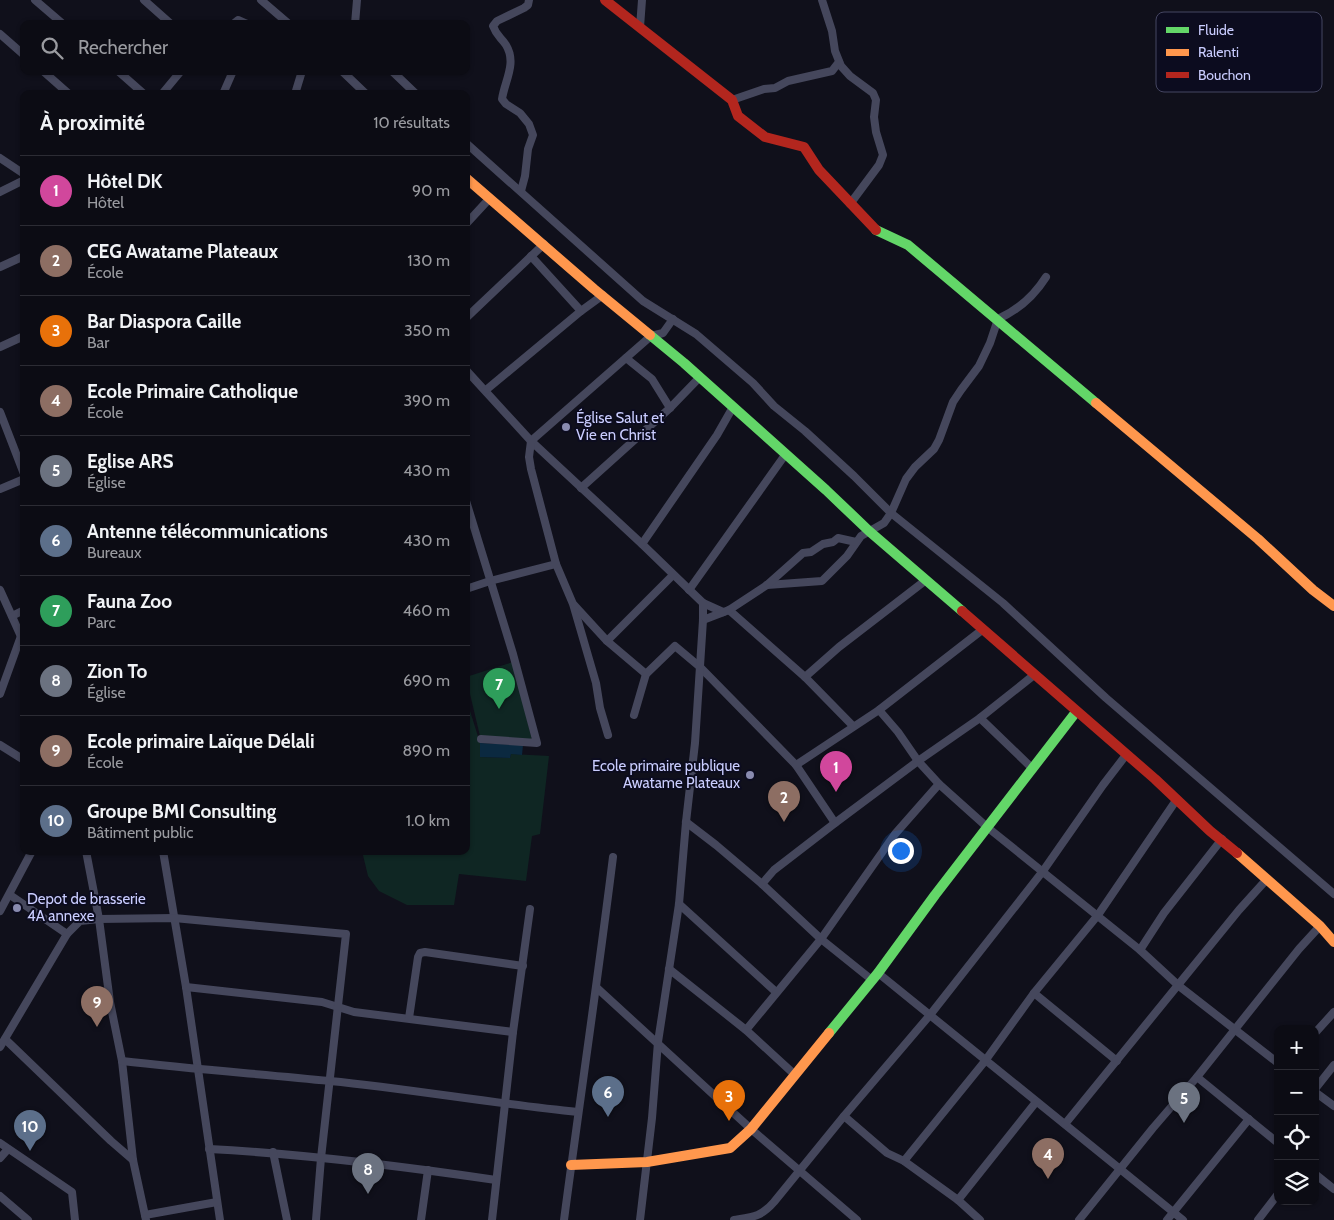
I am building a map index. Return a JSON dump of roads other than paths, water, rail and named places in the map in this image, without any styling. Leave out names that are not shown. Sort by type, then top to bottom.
[{"type":"street","points":[[35,0],[58,20]]},
{"type":"street","points":[[144,0],[166,20]]},
{"type":"street","points":[[261,0],[284,20]]},
{"type":"street","points":[[355,20],[357,0]]},
{"type":"street","points":[[521,191],[528,149],[533,135],[529,124],[520,113],[502,99],[511,66],[510,56],[505,44],[496,36],[492,26],[497,21],[524,8],[528,5],[529,0]]},
{"type":"street","points":[[605,0],[732,100],[738,116],[765,137],[804,147],[819,170],[875,230],[908,245],[1258,539],[1313,590],[1334,606]]},
{"type":"street","points":[[640,27],[642,0]]},
{"type":"street","points":[[822,0],[832,31],[835,51],[840,62],[850,76],[873,93],[876,100],[874,117],[876,132],[883,155],[879,165],[850,204]]},
{"type":"street","points":[[0,34],[20,52]]},
{"type":"street","points":[[732,100],[775,88],[788,81],[832,71],[840,62]]},
{"type":"street","points":[[48,75],[64,90]]},
{"type":"street","points":[[123,75],[139,90]]},
{"type":"street","points":[[165,90],[178,75]]},
{"type":"street","points":[[224,90],[231,75]]},
{"type":"street","points":[[296,90],[301,75]]},
{"type":"street","points":[[346,75],[362,90]]},
{"type":"street","points":[[396,75],[412,90]]},
{"type":"street","points":[[470,146],[643,301],[696,334],[753,383],[774,406],[806,431],[891,513],[995,597],[1106,698],[1334,894]]},
{"type":"street","points":[[0,158],[20,171]]},
{"type":"street","points":[[470,181],[677,357],[826,490],[869,531],[1320,926],[1334,942]]},
{"type":"street","points":[[0,192],[20,182]]},
{"type":"street","points":[[470,220],[490,198]]},
{"type":"street","points":[[470,314],[544,244]]},
{"type":"street","points":[[531,256],[581,311]]},
{"type":"street","points":[[0,267],[20,258]]},
{"type":"street","points":[[767,585],[822,581],[847,556],[856,542],[869,531],[884,523],[891,513],[906,479],[915,467],[934,449],[954,402],[979,366],[998,319],[1011,313],[1031,297],[1046,277]]},
{"type":"street","points":[[486,390],[602,295]]},
{"type":"street","points":[[608,735],[600,708],[596,683],[573,604],[556,564],[530,469],[529,457],[532,441],[651,336],[663,333],[673,319]]},
{"type":"street","points":[[0,347],[20,338]]},
{"type":"street","points":[[626,358],[652,379],[670,408]]},
{"type":"street","points":[[470,374],[532,441],[642,544],[702,604],[726,611],[805,678],[853,726]]},
{"type":"street","points":[[581,488],[670,408],[699,378]]},
{"type":"street","points":[[642,544],[717,436],[732,406]]},
{"type":"street","points":[[0,412],[20,464]]},
{"type":"street","points":[[689,590],[741,514],[785,455]]},
{"type":"street","points":[[0,489],[20,481]]},
{"type":"street","points":[[470,514],[518,669],[537,742],[481,739]]},
{"type":"street","points":[[703,620],[726,611],[767,585],[803,553],[811,552],[823,544],[833,542],[838,538],[856,542]]},
{"type":"street","points":[[470,588],[556,564]]},
{"type":"street","points":[[607,641],[673,575]]},
{"type":"street","points":[[805,678],[839,647],[926,580]]},
{"type":"street","points":[[0,590],[20,634]]},
{"type":"street","points":[[573,604],[607,641],[646,674]]},
{"type":"street","points":[[640,1220],[658,1042],[679,904],[695,743],[703,620],[702,604]]},
{"type":"street","points":[[12,616],[20,612]]},
{"type":"street","points":[[796,765],[879,710],[982,630]]},
{"type":"street","points":[[0,694],[20,644]]},
{"type":"street","points":[[634,715],[646,674],[675,646],[700,667],[796,765],[835,822]]},
{"type":"street","points":[[762,884],[774,870],[835,822],[980,718],[1034,675]]},
{"type":"street","points":[[879,710],[898,732],[918,761],[939,784],[987,826],[1140,950],[1179,986],[1234,1031],[1274,1060]]},
{"type":"street","points":[[571,1165],[646,1162],[730,1148],[751,1129],[875,976],[987,826],[1076,712]]},
{"type":"street","points":[[980,718],[1033,769]]},
{"type":"street","points":[[0,745],[20,758]]},
{"type":"street","points":[[734,1220],[765,1213],[930,1015],[1043,871],[1126,755]]},
{"type":"street","points":[[746,1030],[821,939],[890,840],[939,784]]},
{"type":"street","points":[[904,1161],[985,1061],[1034,993],[1098,915],[1177,799]]},
{"type":"street","points":[[686,822],[762,884],[821,939],[930,1015],[1183,1220]]},
{"type":"street","points":[[1140,950],[1164,913],[1222,839]]},
{"type":"street","points":[[0,911],[5,898],[30,855]]},
{"type":"street","points":[[87,855],[99,919],[110,1002],[122,1061],[133,1160],[146,1217],[217,1202]]},
{"type":"street","points":[[164,855],[186,987],[220,1220]]},
{"type":"street","points":[[564,1220],[597,988],[613,857]]},
{"type":"street","points":[[1065,1124],[1239,910],[1267,879]]},
{"type":"street","points":[[5,898],[67,934]]},
{"type":"street","points":[[679,904],[776,992]]},
{"type":"street","points":[[492,1220],[513,1032],[530,909]]},
{"type":"street","points":[[0,1047],[67,934],[80,921],[174,918],[346,934],[316,1220]]},
{"type":"street","points":[[1079,1220],[1299,949],[1320,926]]},
{"type":"street","points":[[408,1018],[420,953],[425,952],[523,966]]},
{"type":"street","points":[[669,969],[746,1030],[794,1074]]},
{"type":"street","points":[[186,987],[322,1002],[354,1012],[513,1032]]},
{"type":"street","points":[[597,988],[751,1129],[800,1170],[848,1217],[857,1220]]},
{"type":"street","points":[[1034,993],[1117,1061]]},
{"type":"street","points":[[1319,1029],[1334,1012]]},
{"type":"street","points":[[5,1039],[111,1142],[133,1160]]},
{"type":"street","points":[[122,1061],[198,1070],[330,1081],[505,1105],[578,1112]]},
{"type":"street","points":[[1319,1085],[1334,1065]]},
{"type":"street","points":[[1197,1077],[1274,1140]]},
{"type":"street","points":[[1319,1093],[1334,1106]]},
{"type":"street","points":[[958,1200],[1036,1102]]},
{"type":"street","points":[[844,1116],[887,1153],[904,1161],[958,1200],[980,1220]]},
{"type":"street","points":[[1168,1220],[1249,1120]]},
{"type":"street","points":[[0,1144],[72,1192],[75,1220]]},
{"type":"street","points":[[0,1158],[8,1149]]},
{"type":"street","points":[[209,1150],[273,1152],[496,1180]]},
{"type":"street","points":[[273,1152],[287,1220]]},
{"type":"street","points":[[421,1220],[428,1170]]},
{"type":"street","points":[[1319,1177],[1334,1189]]},
{"type":"street","points":[[0,1196],[28,1220]]},
{"type":"street","points":[[1258,1220],[1274,1199]]},
{"type":"water","points":[[480,743],[523,745],[522,755],[511,754],[510,758],[480,757]]},
{"type":"place","name":"Église Salut et Vie en Christ","points":[[566,427]]},
{"type":"place","name":"Fauna Zoo","points":[[499,709]]},
{"type":"place","name":"Ecole primaire publique Awatame Plateaux","points":[[750,775]]},
{"type":"place","name":"Hôtel DK","points":[[836,792]]},
{"type":"place","name":"CEG Awatame Plateaux","points":[[784,822]]},
{"type":"place","name":"Depot de brasserie 4A annexe","points":[[17,908]]},
{"type":"place","name":"Ecole primaire Laïque Délali","points":[[97,1027]]},
{"type":"place","name":"Antenne télécommunications","points":[[608,1117]]},
{"type":"place","name":"Bar Diaspora Caille","points":[[729,1121]]},
{"type":"place","name":"Eglise ARS","points":[[1184,1123]]},
{"type":"place","name":"Groupe BMI Consulting","points":[[30,1151]]},
{"type":"place","name":"Ecole Primaire Catholique","points":[[1048,1179]]},
{"type":"place","name":"Zion To","points":[[368,1194]]}]
